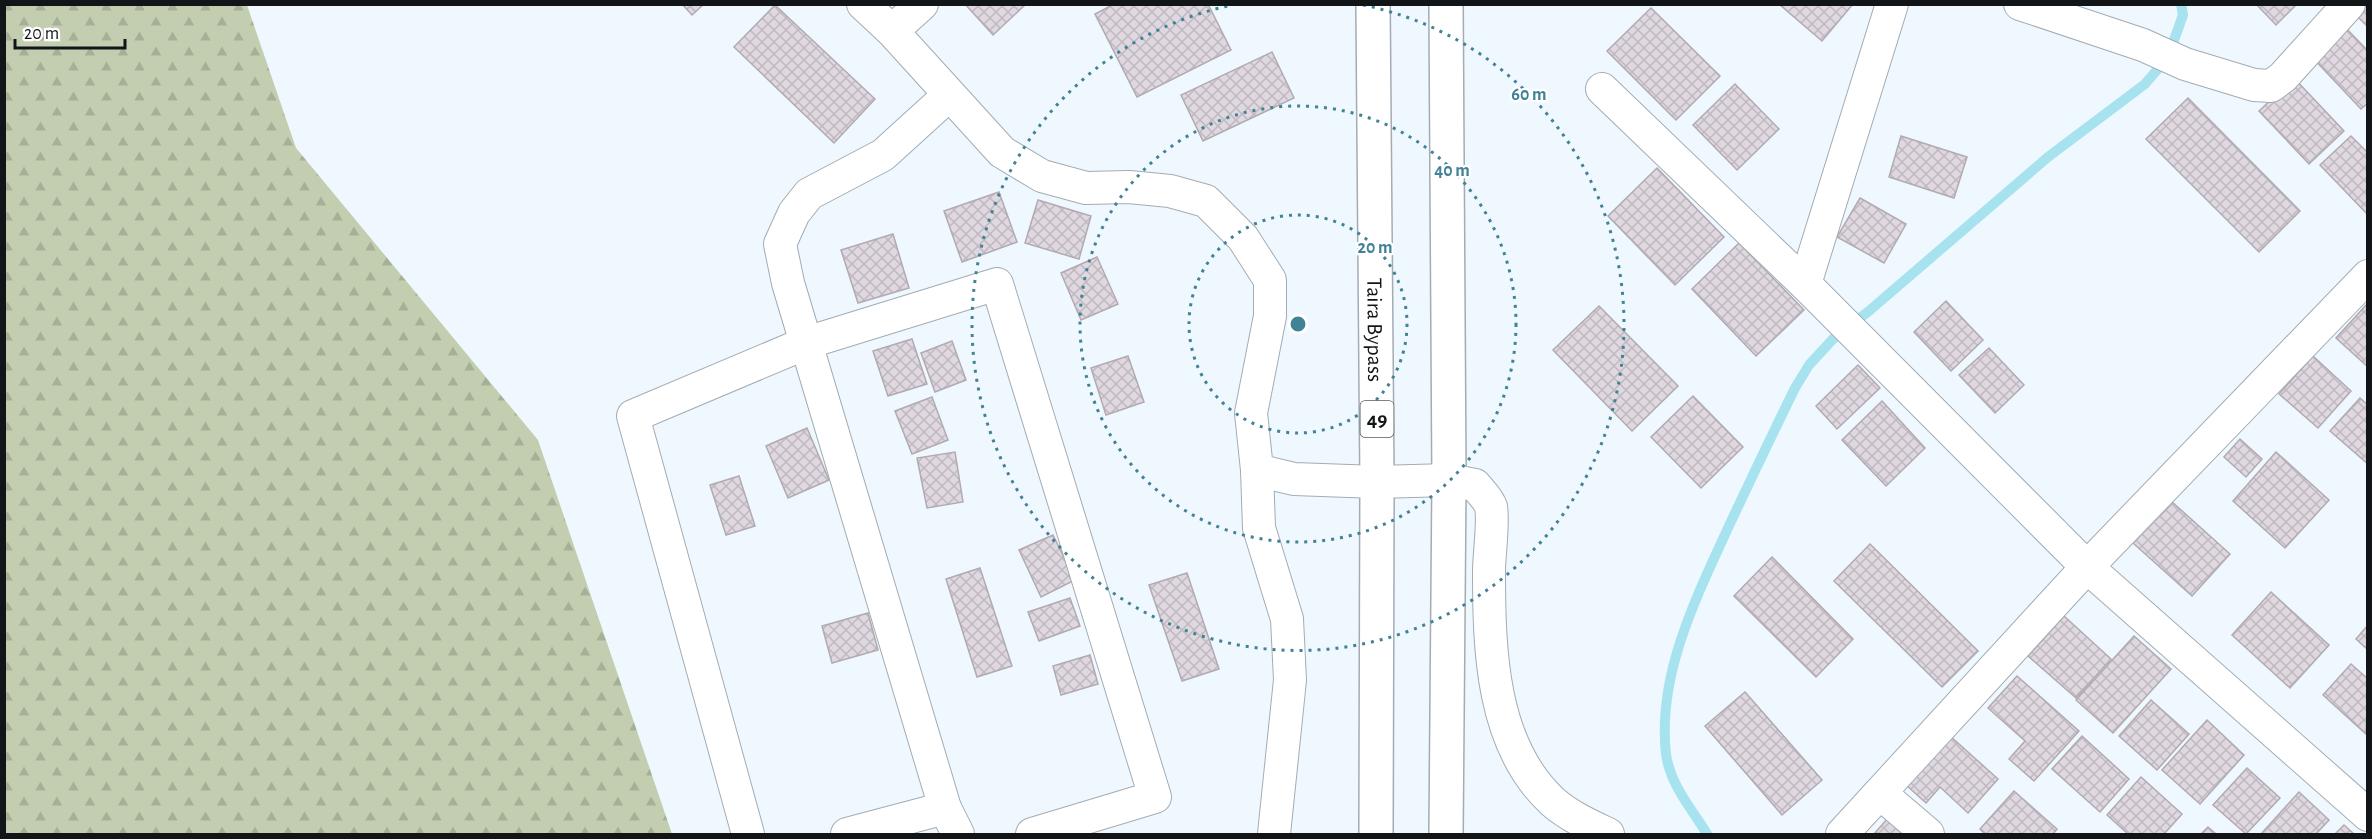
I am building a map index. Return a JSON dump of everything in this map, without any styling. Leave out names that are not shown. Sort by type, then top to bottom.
[{"type":"highway","name":"Taira Bypass","points":[[1373,4],[1377,482],[1376,834]]},
{"type":"highway","points":[[1446,4],[1449,480],[1446,834]]},
{"type":"street","points":[[863,4],[892,31],[1002,152],[1042,176],[1086,188],[1129,187],[1170,191],[1206,201],[1243,238],[1270,280],[1270,316],[1251,413],[1257,470],[1259,528],[1287,619],[1290,680],[1274,834]]},
{"type":"street","points":[[892,31],[922,4]]},
{"type":"street","points":[[1805,284],[1892,4]]},
{"type":"street","points":[[2020,4],[2143,45],[2185,64],[2254,85],[2271,86],[2283,77],[2349,4]]},
{"type":"street","points":[[1602,89],[1855,333],[2087,567],[2367,815]]},
{"type":"street","points":[[847,834],[952,821],[806,343],[788,282],[780,244],[794,213],[808,194],[883,155],[949,95]]},
{"type":"street","points":[[1842,834],[2087,567],[2367,276]]},
{"type":"street","points":[[748,834],[633,416],[806,343],[996,284],[1155,797],[1032,834]]},
{"type":"street","points":[[1257,470],[1294,479],[1377,482],[1449,480],[1475,485],[1491,506],[1489,570],[1491,648],[1506,729],[1523,764],[1553,802],[1570,816],[1608,834]]},
{"type":"street","points":[[1881,794],[1928,834]]},
{"type":"green space","points":[[5,4],[247,5],[296,148],[538,440],[672,834],[5,834]]},
{"type":"building","points":[[682,4],[704,4],[692,15]]},
{"type":"building","points":[[965,4],[1026,4],[993,35]]},
{"type":"building","points":[[1114,4],[1208,4],[1231,50],[1137,97],[1095,14]]},
{"type":"building","points":[[1779,4],[1853,4],[1822,41]]},
{"type":"building","points":[[2256,4],[2297,4],[2276,25]]},
{"type":"building","points":[[775,5],[875,99],[834,143],[734,47]]},
{"type":"building","points":[[2368,5],[2368,27],[2356,15]]},
{"type":"building","points":[[1651,8],[1720,76],[1676,120],[1607,51]]},
{"type":"building","points":[[2344,26],[2368,51],[2368,103],[2361,109],[2311,56]]},
{"type":"building","points":[[1272,52],[1294,98],[1203,141],[1181,95]]},
{"type":"building","points":[[2294,78],[2344,131],[2309,164],[2259,111]]},
{"type":"building","points":[[1735,84],[1779,129],[1737,170],[1693,125]]},
{"type":"building","points":[[2188,98],[2300,211],[2259,252],[2146,139]]},
{"type":"building","points":[[1901,136],[1967,157],[1954,198],[1889,177]]},
{"type":"building","points":[[2351,136],[2368,153],[2368,215],[2320,165]]},
{"type":"building","points":[[1657,168],[1724,237],[1675,285],[1608,216]]},
{"type":"building","points":[[999,192],[1017,242],[962,262],[944,211]]},
{"type":"building","points":[[1860,198],[1906,224],[1884,263],[1837,237]]},
{"type":"building","points":[[1038,200],[1091,216],[1079,259],[1025,243]]},
{"type":"building","points":[[893,234],[909,288],[858,303],[841,250]]},
{"type":"building","points":[[1739,243],[1804,310],[1756,356],[1692,289]]},
{"type":"building","points":[[1097,257],[1118,304],[1081,320],[1061,273]]},
{"type":"building","points":[[1946,301],[1983,340],[1951,371],[1914,332]]},
{"type":"building","points":[[2368,303],[2368,367],[2336,338]]},
{"type":"building","points":[[1599,306],[1678,386],[1632,431],[1553,350]]},
{"type":"building","points":[[912,339],[927,384],[888,396],[873,351]]},
{"type":"building","points":[[952,341],[966,380],[935,392],[921,353]]},
{"type":"building","points":[[1989,348],[2024,385],[1995,413],[1959,375]]},
{"type":"building","points":[[1128,356],[1144,402],[1106,415],[1091,368]]},
{"type":"building","points":[[2313,356],[2351,391],[2318,428],[2279,394]]},
{"type":"building","points":[[1858,365],[1880,388],[1837,429],[1816,406]]},
{"type":"building","points":[[1693,396],[1743,447],[1701,488],[1651,437]]},
{"type":"building","points":[[932,397],[948,440],[912,454],[895,411]]},
{"type":"building","points":[[2360,398],[2368,405],[2368,464],[2330,431]]},
{"type":"building","points":[[1882,401],[1925,448],[1886,486],[1842,440]]},
{"type":"building","points":[[807,428],[829,480],[788,498],[766,446]]},
{"type":"building","points":[[2240,439],[2262,459],[2246,477],[2224,457]]},
{"type":"building","points":[[955,452],[963,502],[927,508],[917,458]]},
{"type":"building","points":[[2276,452],[2329,500],[2285,548],[2233,501]]},
{"type":"building","points":[[739,476],[755,526],[726,535],[710,485]]},
{"type":"building","points":[[2171,501],[2230,554],[2192,596],[2133,543]]},
{"type":"building","points":[[1053,535],[1075,580],[1041,597],[1019,550]]},
{"type":"building","points":[[1870,544],[1978,651],[1942,687],[1834,581]]},
{"type":"building","points":[[1772,557],[1853,639],[1816,677],[1734,596]]},
{"type":"building","points":[[980,568],[1012,666],[977,677],[946,579]]},
{"type":"building","points":[[1187,573],[1219,669],[1182,681],[1149,585]]},
{"type":"building","points":[[2271,592],[2329,645],[2290,688],[2232,635]]},
{"type":"building","points":[[1070,598],[1080,626],[1039,641],[1028,612]]},
{"type":"building","points":[[868,613],[878,650],[832,663],[822,626]]},
{"type":"building","points":[[2064,616],[2111,659],[2076,698],[2028,656]]},
{"type":"building","points":[[2368,625],[2368,650],[2356,639]]},
{"type":"building","points":[[2134,636],[2171,669],[2113,733],[2076,700]]},
{"type":"building","points":[[1090,655],[1098,684],[1061,695],[1053,666]]},
{"type":"building","points":[[2351,664],[2368,679],[2366,734],[2323,695]]},
{"type":"building","points":[[2017,676],[2079,731],[2034,781],[2009,759],[2025,741],[1988,708]]},
{"type":"building","points":[[1745,692],[1822,780],[1782,815],[1705,726]]},
{"type":"building","points":[[2151,700],[2189,734],[2157,770],[2119,736]]},
{"type":"building","points":[[2207,720],[2244,755],[2200,804],[2162,770]]},
{"type":"building","points":[[1949,735],[1998,779],[1968,813],[1940,787],[1926,803],[1905,784]]},
{"type":"building","points":[[2082,736],[2129,779],[2100,812],[2052,769]]},
{"type":"building","points":[[2247,768],[2280,798],[2246,834],[2213,805]]},
{"type":"building","points":[[2141,777],[2182,814],[2164,834],[2128,834],[2107,815]]},
{"type":"building","points":[[2014,791],[2057,829],[2053,834],[1985,834],[1980,829]]},
{"type":"building","points":[[2299,792],[2329,820],[2316,834],[2261,834]]},
{"type":"building","points":[[1888,818],[1907,834],[1874,834]]},
{"type":"building","points":[[2344,825],[2354,834],[2335,834]]},
{"type":"building","points":[[2208,827],[2216,834],[2201,834]]},
{"type":"waterway","points":[[1707,834],[1682,796],[1668,765],[1665,724],[1667,695],[1673,666],[1692,609],[1795,388],[1809,365],[1833,339],[1869,311],[2048,157],[2145,84],[2168,57],[2183,15],[2181,4]]}]
